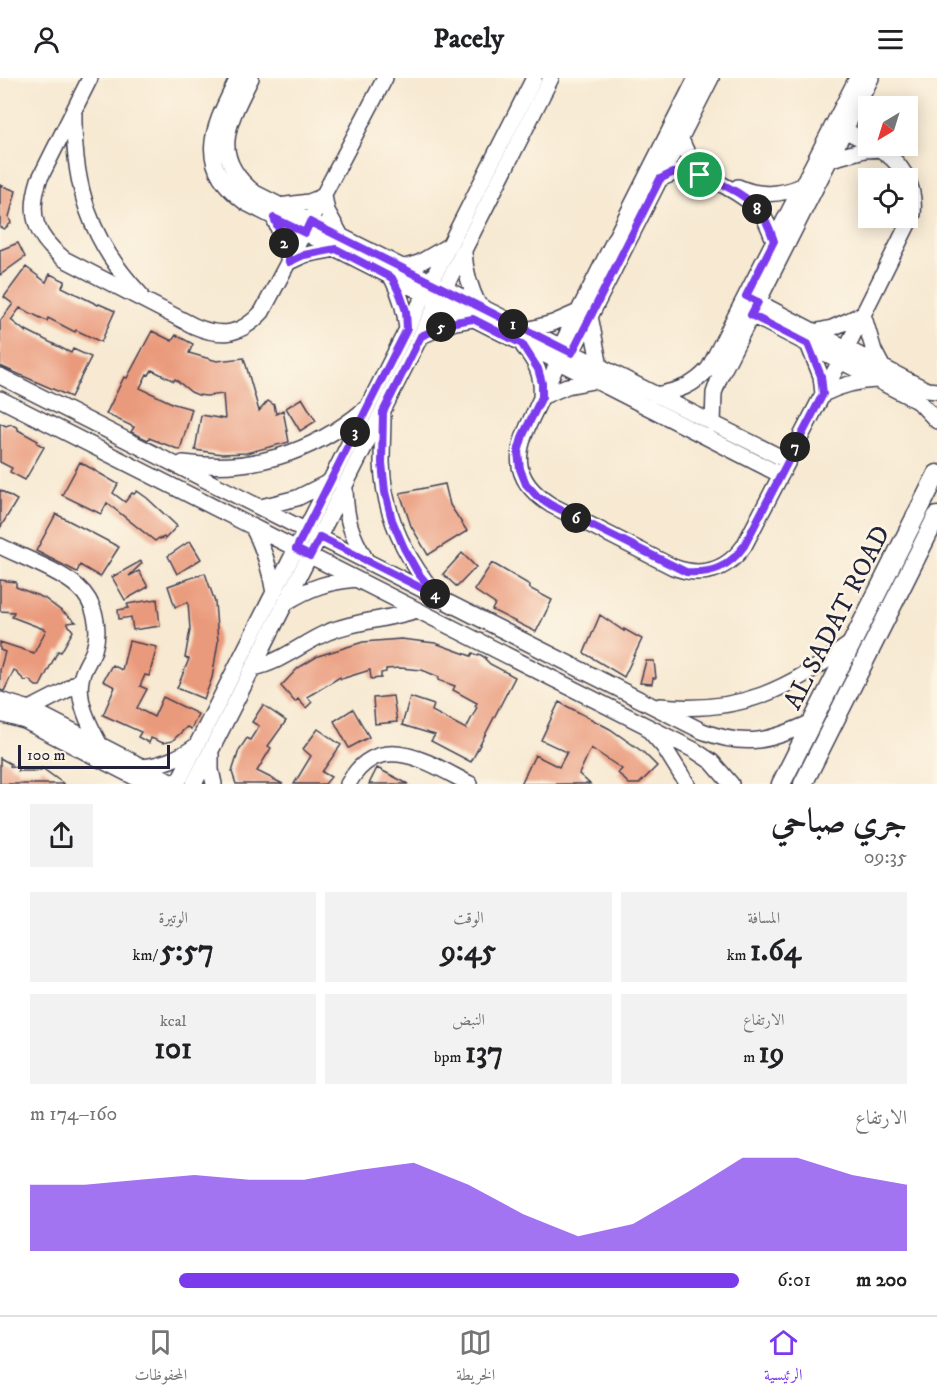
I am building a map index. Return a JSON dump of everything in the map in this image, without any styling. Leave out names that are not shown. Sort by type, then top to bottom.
[{"type":"main road","name":"AL SADAT ROAD","points":[[781,784],[937,474]]},
{"type":"main road","name":"AL SADAT ROAD","points":[[803,784],[937,516]]},
{"type":"main road","points":[[898,548],[917,556]]},
{"type":"street","points":[[90,78],[39,180],[34,197],[34,215],[39,233],[49,248],[64,259],[208,332],[223,334],[238,331],[252,323],[262,312],[385,78]]},
{"type":"street","points":[[238,78],[214,131],[212,147],[214,164],[221,180],[232,193],[246,203],[277,212],[308,227],[784,468]]},
{"type":"street","points":[[251,78],[228,127],[226,142],[228,157],[234,172],[243,184],[277,212],[289,262]]},
{"type":"street","points":[[194,784],[205,747],[457,248],[534,78]]},
{"type":"street","points":[[397,273],[457,248],[551,78]]},
{"type":"street","points":[[696,78],[584,314],[523,435],[518,452],[520,469],[526,484],[537,496],[686,572],[713,571],[726,565],[744,546],[913,214],[914,199],[909,179],[888,156]]},
{"type":"street","points":[[597,374],[584,314],[660,179],[711,78]]},
{"type":"street","points":[[655,395],[688,387],[710,368],[749,305],[831,159],[839,127],[857,78]]},
{"type":"street","points":[[862,96],[872,78]]},
{"type":"street","points":[[713,424],[712,401],[718,379],[774,241],[802,186],[858,101]]},
{"type":"street","points":[[74,110],[73,146],[78,181],[89,215],[104,247],[124,277],[148,303]]},
{"type":"street","points":[[839,127],[858,137]]},
{"type":"street","points":[[681,138],[685,150],[693,161],[748,200],[759,211],[774,241]]},
{"type":"street","points":[[831,159],[858,152]]},
{"type":"street","points":[[660,179],[672,173],[686,172],[750,192],[764,194],[777,194],[802,186]]},
{"type":"street","points":[[277,212],[324,196]]},
{"type":"street","points":[[324,196],[338,243]]},
{"type":"street","points":[[289,262],[338,243]]},
{"type":"street","points":[[457,248],[476,312]]},
{"type":"street","points":[[397,273],[400,294],[414,333]]},
{"type":"street","points":[[749,305],[880,374],[927,390],[937,391]]},
{"type":"street","points":[[414,333],[455,322],[476,312]]},
{"type":"street","points":[[525,337],[553,323],[584,314]]},
{"type":"street","points":[[811,338],[864,314]]},
{"type":"street","points":[[864,314],[880,374],[920,403],[937,421]]},
{"type":"street","points":[[525,337],[542,383],[542,397]]},
{"type":"street","points":[[811,338],[821,376],[823,394]]},
{"type":"street","points":[[542,397],[597,374],[655,395],[713,424],[784,468]]},
{"type":"street","points":[[823,394],[880,374]]},
{"type":"street","points":[[0,376],[702,731],[720,738],[757,741],[775,738],[812,722]]},
{"type":"street","points":[[0,399],[694,750],[712,762],[731,784]]},
{"type":"street","points":[[171,462],[201,466],[232,466],[262,462],[319,442],[376,409]]},
{"type":"street","points":[[376,409],[385,492],[392,520],[418,573],[437,596]]},
{"type":"street","points":[[261,507],[338,484]]},
{"type":"street","points":[[338,484],[353,538],[366,560]]},
{"type":"street","points":[[0,714],[26,721],[142,778],[177,784],[205,747],[253,668],[280,598],[267,558],[252,526]]},
{"type":"street","points":[[0,546],[63,577],[78,587],[89,600],[96,615],[98,632],[94,649],[81,680],[82,703],[89,725],[100,745]]},
{"type":"street","points":[[280,598],[324,584],[357,579]]},
{"type":"street","points":[[253,668],[280,659],[310,641],[348,625],[399,616],[417,610]]},
{"type":"street","points":[[652,705],[711,707],[758,698],[791,684],[851,643]]},
{"type":"street","points":[[30,709],[81,680]]},
{"type":"street","points":[[0,700],[30,709],[100,745],[142,778]]},
{"type":"street","points":[[644,724],[664,747],[687,784]]},
{"type":"street","points":[[142,778],[163,764],[205,747]]},
{"type":"street","points":[[205,747],[214,784]]},
{"type":"street","points":[[348,784],[361,766],[374,757],[389,753],[405,753],[420,758],[470,784]]},
{"type":"building","points":[[0,185],[16,191],[9,217],[11,223],[4,229],[0,227]]},
{"type":"building","points":[[18,243],[25,257],[0,275],[0,250]]},
{"type":"building","points":[[26,267],[46,282],[50,274],[65,281],[62,287],[115,311],[101,342],[20,308],[11,320],[26,332],[26,330],[71,353],[73,349],[91,357],[71,397],[0,366],[0,321],[13,304],[4,297]]},
{"type":"building","points":[[152,331],[172,341],[176,335],[193,344],[189,353],[217,361],[244,358],[259,411],[268,401],[274,405],[276,414],[283,410],[289,442],[246,453],[222,454],[195,450],[201,415],[225,419],[223,394],[198,395],[175,379],[174,381],[152,370],[149,375],[147,374],[140,388],[174,404],[192,409],[180,450],[131,432],[134,427],[106,414],[124,377],[127,378]]},
{"type":"building","points":[[302,398],[316,421],[300,431],[286,408]]},
{"type":"building","points":[[0,423],[6,426],[11,424],[44,447],[25,480],[10,472],[12,468],[0,462]]},
{"type":"building","points":[[80,462],[118,484],[113,493],[125,502],[132,493],[137,491],[177,526],[165,539],[164,537],[159,538],[155,541],[107,503],[101,514],[62,495]]},
{"type":"building","points":[[445,484],[450,505],[467,531],[428,555],[411,526],[400,493]]},
{"type":"building","points":[[0,490],[17,500],[0,528]]},
{"type":"building","points":[[56,514],[119,547],[100,577],[80,565],[77,572],[36,551]]},
{"type":"building","points":[[190,541],[201,559],[177,574],[168,556]]},
{"type":"building","points":[[462,553],[476,567],[457,587],[443,574]]},
{"type":"building","points":[[141,561],[142,563],[129,576],[139,571],[148,587],[125,600],[112,577]]},
{"type":"building","points":[[492,563],[530,585],[529,588],[552,600],[536,632],[492,610],[495,604],[474,590]]},
{"type":"building","points":[[205,573],[215,602],[218,642],[212,678],[204,699],[177,688],[189,659],[185,658],[190,630],[188,602],[175,607],[168,586]]},
{"type":"building","points":[[0,580],[16,582],[16,587],[44,598],[76,622],[67,623],[73,631],[61,652],[58,651],[40,686],[36,686],[29,680],[25,681],[14,670],[4,691],[0,690],[0,670],[5,652],[0,650],[0,642],[34,653],[46,630],[12,617],[14,612],[0,611]]},
{"type":"building","points":[[157,599],[160,626],[133,630],[131,617],[119,619],[118,610],[129,608],[127,604]]},
{"type":"building","points":[[600,615],[624,631],[624,629],[642,639],[624,677],[584,653]]},
{"type":"building","points":[[401,639],[435,643],[471,656],[473,653],[478,656],[479,654],[490,664],[515,677],[471,762],[431,741],[435,735],[402,725],[410,697],[434,705],[432,711],[466,729],[477,707],[475,706],[477,703],[453,690],[455,686],[438,680],[439,677],[422,670],[386,669],[386,672],[381,673],[381,678],[371,679],[370,670],[341,679],[340,677],[307,697],[312,702],[306,708],[298,699],[295,702],[281,686],[298,668],[318,656],[363,642]]},
{"type":"building","points":[[129,641],[157,647],[149,676],[145,675],[140,686],[147,689],[137,708],[154,717],[163,697],[198,714],[191,729],[187,727],[172,741],[163,743],[151,738],[149,743],[138,737],[141,732],[103,715],[115,687],[103,681],[112,665],[122,670]]},
{"type":"building","points":[[646,661],[654,661],[656,678],[653,678],[652,684],[640,683]]},
{"type":"building","points":[[393,696],[397,722],[375,724],[373,698]]},
{"type":"building","points":[[559,702],[610,729],[643,752],[657,766],[639,784],[629,784],[618,773],[622,769],[591,748],[579,774],[590,784],[521,784],[535,755],[559,767],[567,752],[541,740]]},
{"type":"building","points":[[263,705],[286,721],[268,746],[271,748],[257,771],[283,784],[236,784],[232,772],[239,750],[247,738],[250,740],[259,726],[252,722]]},
{"type":"building","points":[[353,709],[369,737],[349,748],[334,721]]},
{"type":"building","points":[[318,729],[341,745],[322,772],[331,777],[325,784],[294,784],[311,756],[303,749]]},
{"type":"building","points":[[0,758],[11,764],[10,766],[18,768],[18,771],[40,771],[42,768],[64,784],[0,784]]},
{"type":"building","points":[[377,768],[408,784],[369,784]]},
{"type":"route","points":[[686,172],[700,175],[748,200],[768,225],[774,241],[746,296],[758,302],[751,315],[808,344],[821,376],[823,394],[744,546],[736,556],[726,565],[713,571],[686,572],[609,535],[537,496],[526,484],[520,469],[518,452],[523,435],[542,397],[542,383],[538,369],[522,344],[473,319],[455,322],[421,336],[383,412],[382,463],[385,492],[392,520],[418,573],[437,596],[320,537],[310,556],[296,549],[407,329],[406,311],[392,278],[336,249],[304,255],[289,262],[281,232],[274,218],[305,233],[310,222],[572,353],[660,179],[672,173],[686,172]]}]
